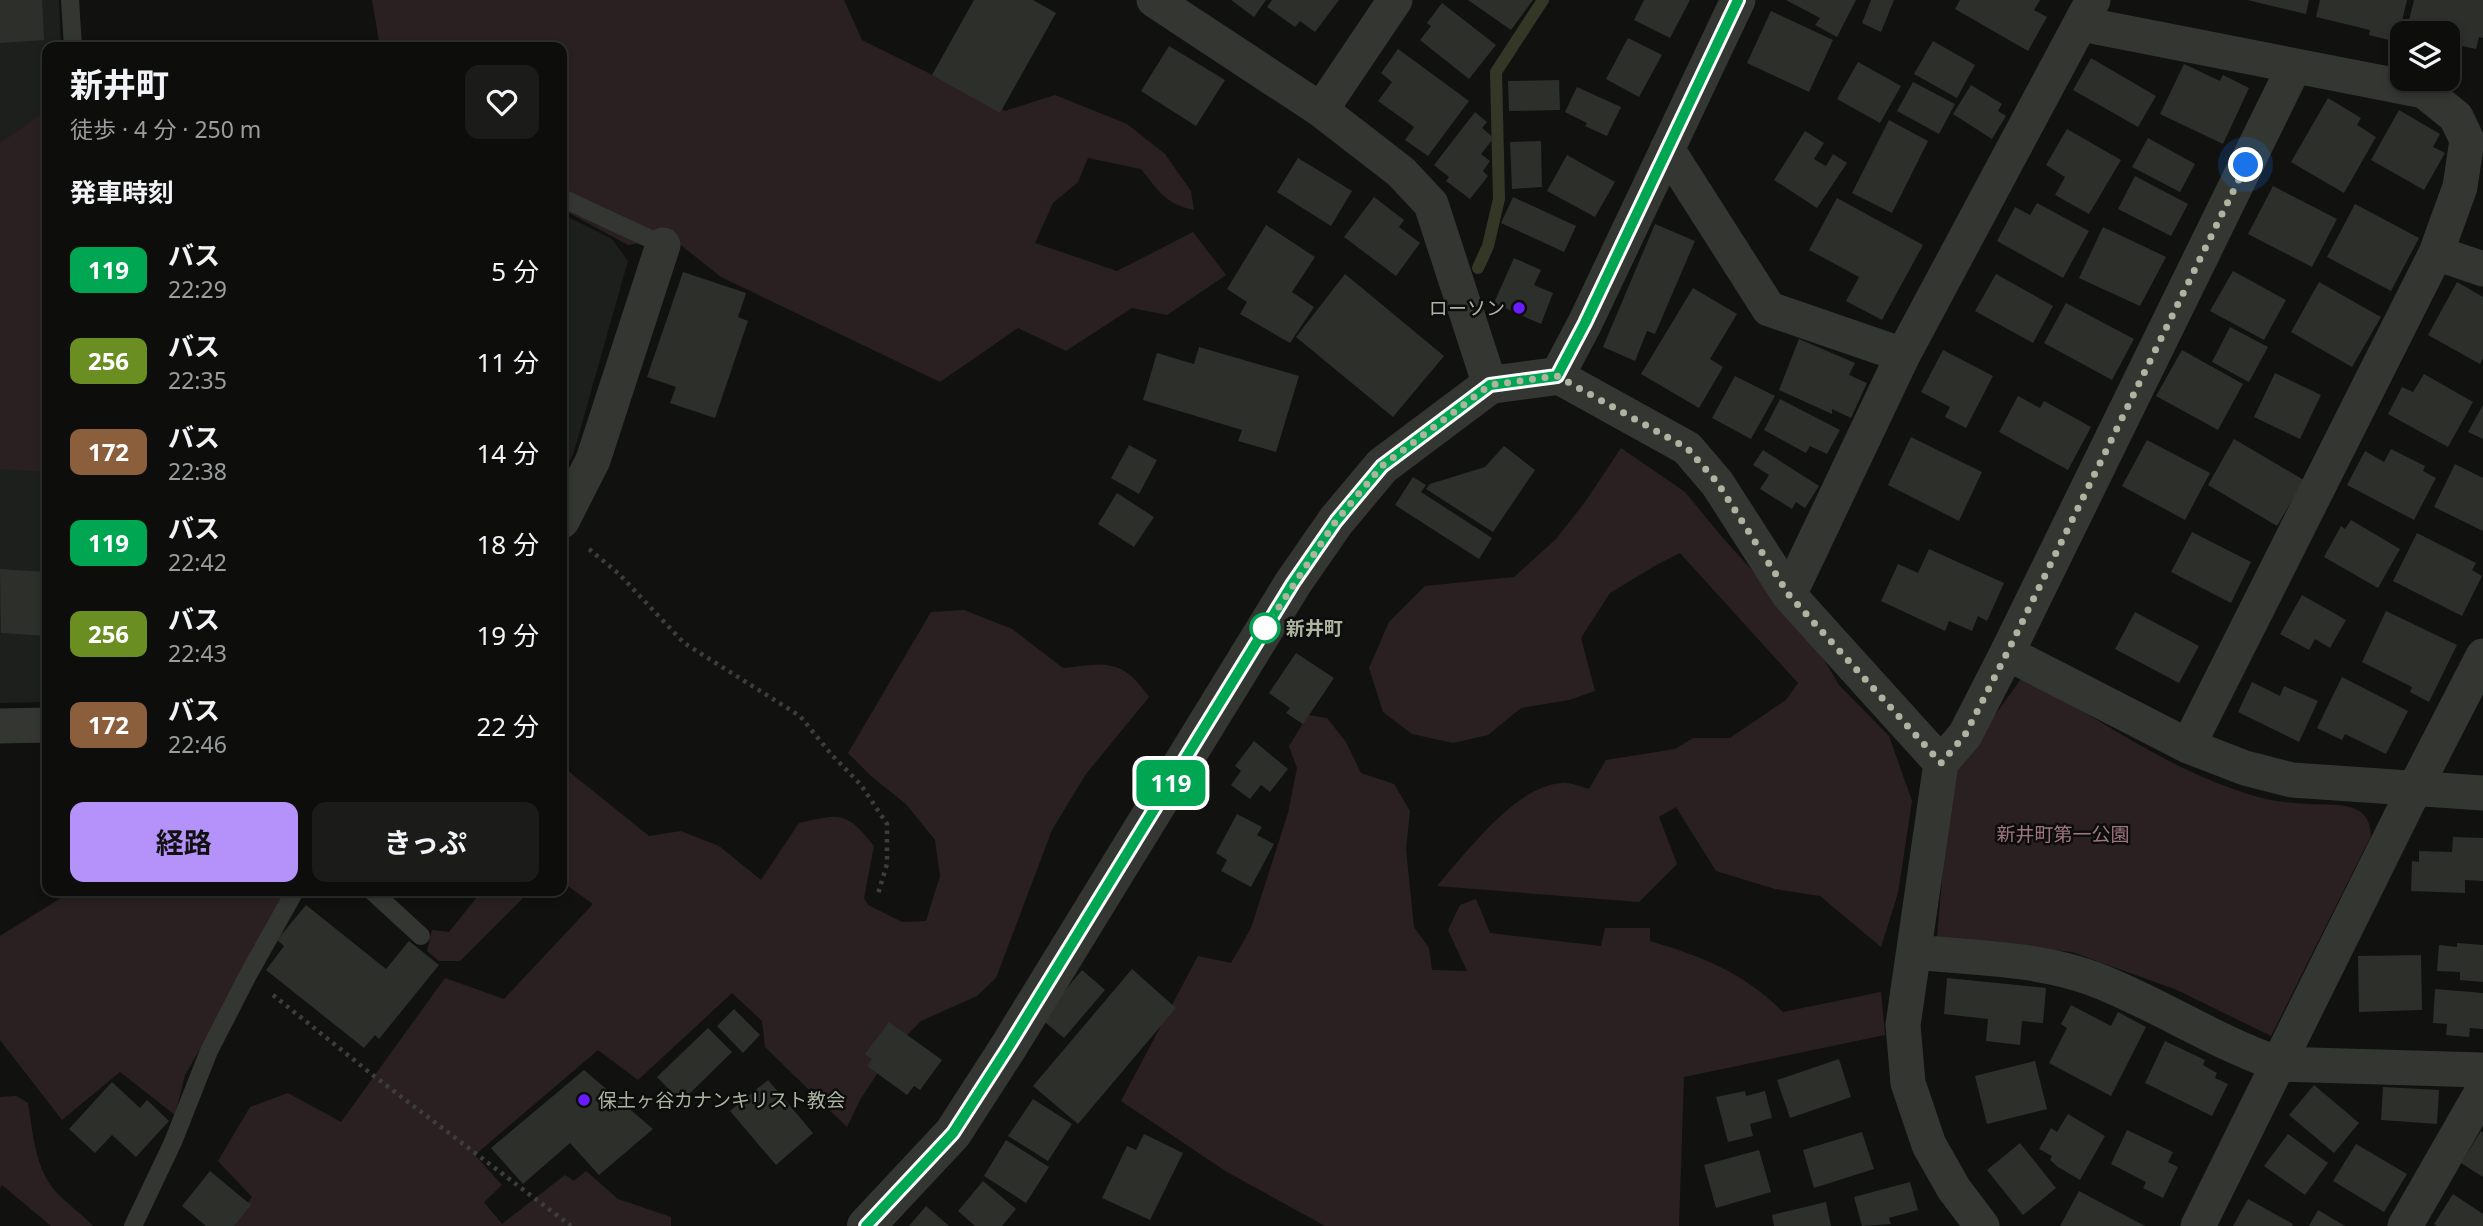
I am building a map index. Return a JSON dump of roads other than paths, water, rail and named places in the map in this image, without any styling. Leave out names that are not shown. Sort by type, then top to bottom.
[{"type":"street","points":[[1321,110],[1395,0]]},
{"type":"street","points":[[1557,376],[1585,323],[1738,0]]},
{"type":"street","points":[[1160,2],[1321,110],[1401,172],[1431,204],[1490,385]]},
{"type":"street","points":[[1789,595],[1903,355],[2088,12],[2294,67],[2424,91],[2456,117],[2467,141],[2460,187],[2436,253],[2188,746]]},
{"type":"street","points":[[1982,1226],[1954,1189],[1929,1145],[1908,1083],[1903,1025],[1941,763],[1965,735],[2007,653],[2294,67]]},
{"type":"street","points":[[1667,149],[1769,309],[1903,355]]},
{"type":"street","points":[[571,532],[663,245]]},
{"type":"street","points":[[2436,253],[2483,269]]},
{"type":"street","points":[[866,1226],[953,1133],[1293,583],[1336,521],[1382,466],[1490,385],[1557,376],[1687,448],[1717,482],[1789,595],[1941,763]]},
{"type":"street","points":[[2007,653],[2188,746],[2245,768],[2292,780],[2483,793]]},
{"type":"street","points":[[2198,1226],[2483,656]]},
{"type":"street","points":[[0,726],[42,726]]},
{"type":"street","points":[[1914,952],[2041,964],[2093,979],[2250,1054],[2279,1064],[2483,1070]]},
{"type":"street","points":[[2405,1226],[2483,1090]]},
{"type":"lane","points":[[70,0],[74,42]]},
{"type":"lane","points":[[567,200],[663,245]]},
{"type":"lane","points":[[132,1226],[173,1142],[209,1051],[292,896]]},
{"type":"lane","points":[[377,896],[421,936]]},
{"type":"waterway","points":[[1478,268],[1488,246],[1499,199],[1496,72],[1543,0]]},
{"type":"place","name":"ローソン","points":[[1519,308]]},
{"type":"place","name":"新井町","points":[[1265,628]]},
{"type":"place","name":"保土ヶ谷カナンキリスト教会","points":[[584,1100]]},
{"type":"park label","name":"新井町第一公園","points":[[2063,834]]}]
